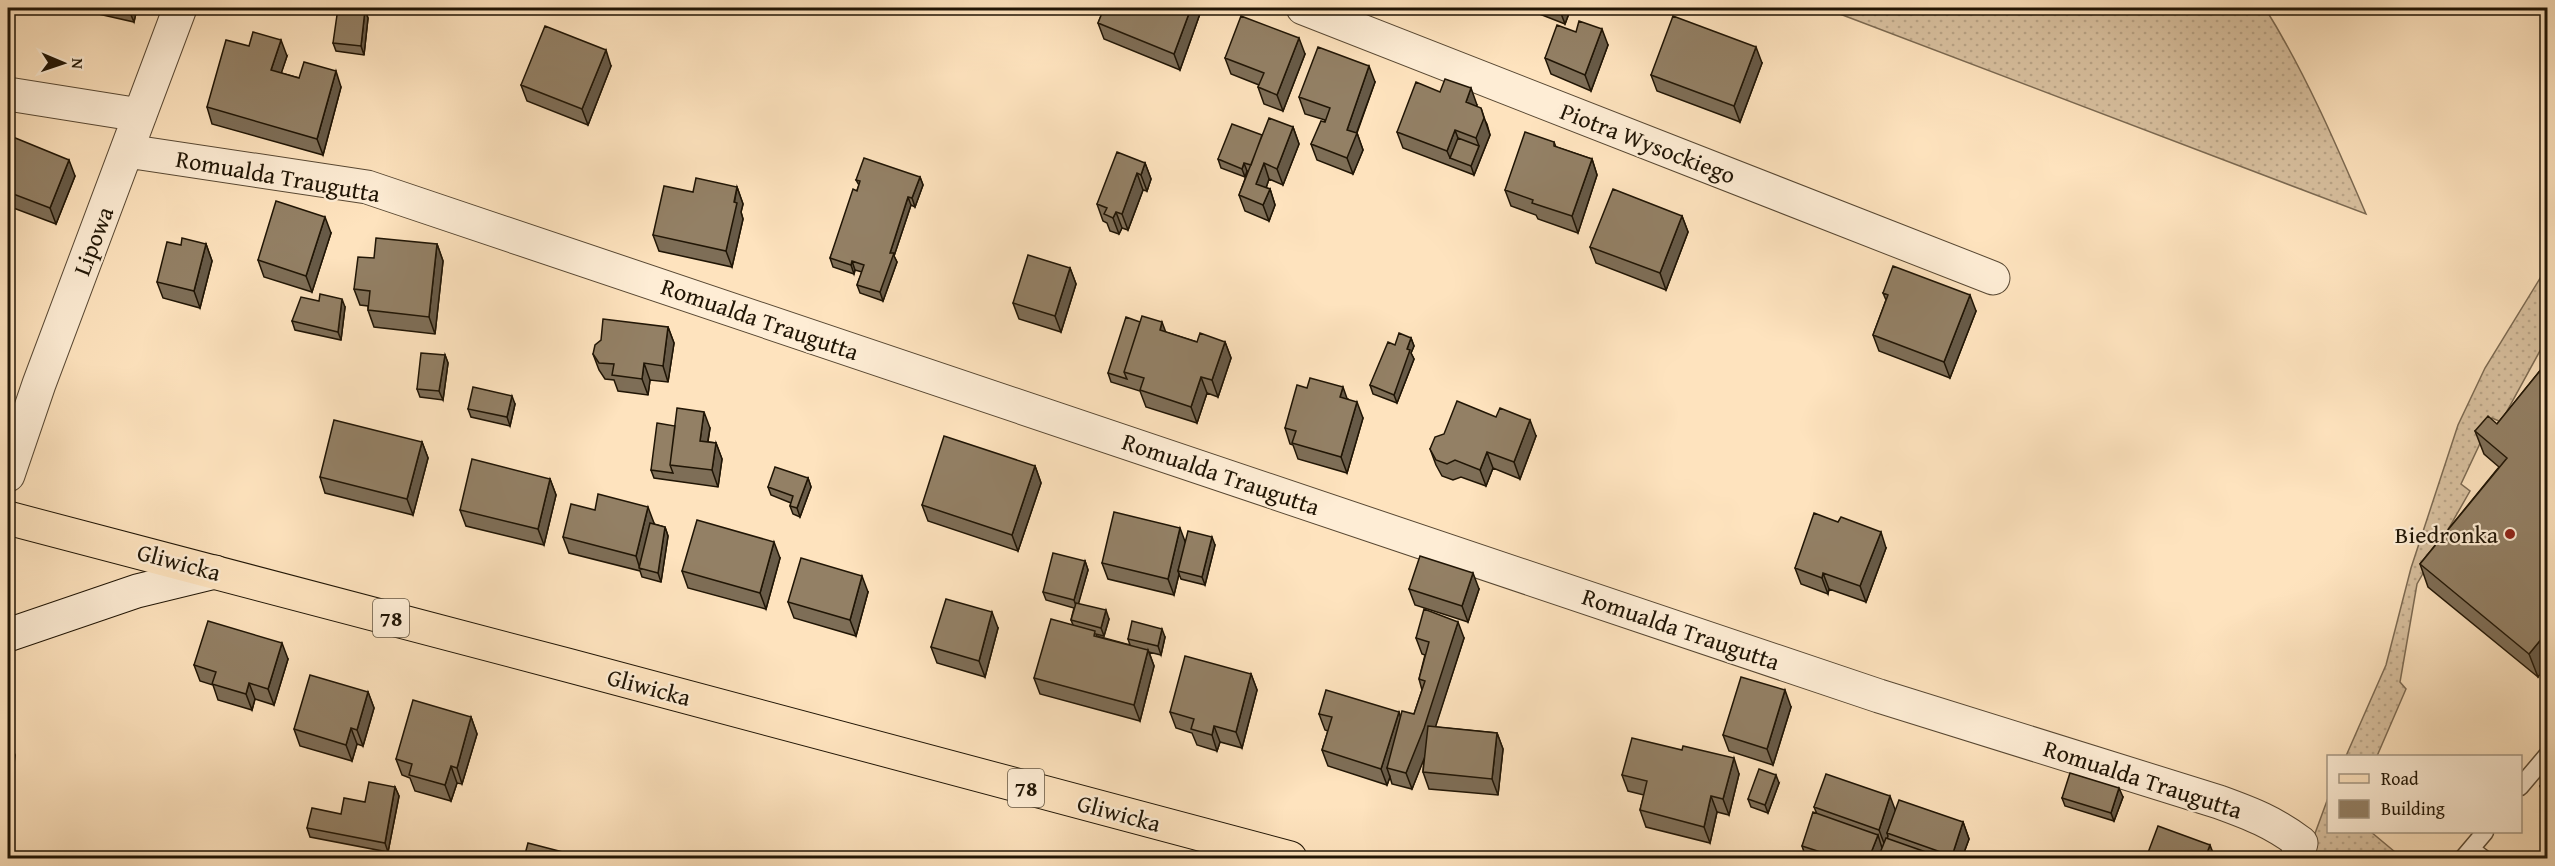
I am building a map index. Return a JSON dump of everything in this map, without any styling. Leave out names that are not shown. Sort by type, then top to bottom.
[{"type":"main road","name":"Gliwicka","points":[[8,518],[1290,858]]},
{"type":"street","name":"Lipowa","points":[[8,475],[180,8]]},
{"type":"street","name":"Piotra Wysockiego","points":[[1303,8],[1993,278]]},
{"type":"street","points":[[8,94],[140,115]]},
{"type":"street","name":"Romualda Traugutta","points":[[127,151],[367,187],[1879,696],[2219,802],[2268,820],[2299,850]]},
{"type":"street","points":[[8,635],[137,591],[215,572]]},
{"type":"lane","points":[[2522,785],[2547,754]]},
{"type":"lane","points":[[2473,855],[2484,833]]},
{"type":"shaded area","points":[[1824,8],[2265,8],[2307,83],[2366,214]]},
{"type":"shaded area","points":[[2547,267],[2547,338],[2501,422],[2492,418],[2461,484],[2470,491],[2417,584],[2400,682],[2406,689],[2377,755],[2346,755],[2386,665],[2411,568],[2458,425],[2485,368]]},
{"type":"shaded area","points":[[2327,801],[2327,833],[2372,833],[2401,857],[2306,858]]},
{"type":"building","points":[[338,8],[365,10],[361,46],[333,43]]},
{"type":"building","points":[[1104,8],[1191,8],[1174,54],[1098,23]]},
{"type":"building","points":[[1241,16],[1299,38],[1277,95],[1258,87],[1264,73],[1225,58]]},
{"type":"building","points":[[1673,16],[1756,47],[1734,106],[1651,75]]},
{"type":"building","points":[[1579,21],[1602,29],[1585,75],[1545,58],[1557,25],[1576,32]]},
{"type":"building","points":[[545,26],[606,50],[582,109],[521,85]]},
{"type":"building","points":[[253,32],[281,40],[271,70],[299,78],[304,62],[336,71],[317,139],[207,107],[226,40],[249,46]]},
{"type":"building","points":[[1318,47],[1369,66],[1347,130],[1357,133],[1347,158],[1311,144],[1321,121],[1325,122],[1330,108],[1299,97]]},
{"type":"building","points":[[1445,79],[1471,88],[1466,102],[1481,108],[1484,118],[1476,138],[1455,130],[1447,151],[1397,132],[1416,82],[1440,92]]},
{"type":"building","points":[[1269,118],[1293,127],[1277,169],[1264,163],[1256,184],[1270,189],[1263,205],[1239,195]]},
{"type":"building","points":[[1232,124],[1262,135],[1251,165],[1244,163],[1242,169],[1218,159]]},
{"type":"building","points":[[1525,132],[1554,142],[1554,146],[1592,159],[1572,216],[1532,203],[1533,200],[1505,190]]},
{"type":"building","points":[[8,135],[69,160],[50,208],[8,192]]},
{"type":"building","points":[[1458,138],[1479,146],[1471,166],[1450,158]]},
{"type":"building","points":[[1117,152],[1145,163],[1141,175],[1137,173],[1122,214],[1116,212],[1113,218],[1104,214],[1107,208],[1097,204]]},
{"type":"building","points":[[864,158],[920,177],[912,198],[908,197],[890,253],[894,253],[880,292],[857,285],[864,265],[852,261],[851,265],[830,258],[853,189],[857,191],[860,181],[856,180]]},
{"type":"building","points":[[696,178],[737,187],[734,202],[737,203],[726,251],[653,235],[664,186],[693,192]]},
{"type":"building","points":[[1613,189],[1682,216],[1660,273],[1590,247]]},
{"type":"building","points":[[276,201],[325,217],[306,276],[258,260]]},
{"type":"building","points":[[182,238],[206,244],[194,291],[157,282],[167,242],[181,245]]},
{"type":"building","points":[[376,238],[437,244],[429,317],[368,310],[370,291],[354,289],[358,257],[374,258]]},
{"type":"building","points":[[1028,255],[1070,268],[1055,316],[1013,303]]},
{"type":"building","points":[[1893,266],[1970,295],[1944,362],[1873,335],[1888,295],[1883,293]]},
{"type":"building","points":[[320,294],[342,299],[338,332],[292,321],[301,297],[319,301]]},
{"type":"building","points":[[1142,316],[1162,322],[1160,330],[1197,342],[1200,333],[1225,342],[1212,380],[1201,377],[1191,407],[1140,390],[1144,378],[1124,372]]},
{"type":"building","points":[[1126,317],[1140,322],[1124,372],[1127,379],[1108,373]]},
{"type":"building","points":[[603,319],[668,327],[663,366],[644,363],[642,379],[612,375],[614,364],[599,363],[593,354],[595,345],[601,340]]},
{"type":"building","points":[[1399,333],[1411,338],[1407,349],[1410,350],[1394,395],[1370,385],[1388,342],[1395,345]]},
{"type":"building","points":[[421,353],[445,355],[439,391],[417,389]]},
{"type":"building","name":"Biedronka","points":[[2547,362],[2547,632],[2529,654],[2420,564],[2507,458],[2475,431],[2488,416],[2497,424]]},
{"type":"building","points":[[1310,378],[1343,387],[1340,397],[1357,402],[1341,457],[1292,443],[1296,431],[1285,428],[1297,385],[1307,388]]},
{"type":"building","points":[[473,387],[512,396],[507,417],[468,409]]},
{"type":"building","points":[[1457,401],[1496,417],[1500,408],[1530,420],[1514,462],[1487,452],[1480,470],[1455,460],[1447,464],[1436,460],[1430,449],[1435,437],[1444,434]]},
{"type":"building","points":[[677,408],[704,412],[700,441],[716,443],[712,470],[670,465]]},
{"type":"building","points":[[334,420],[422,442],[407,499],[320,477]]},
{"type":"building","points":[[657,423],[675,426],[670,465],[673,473],[651,470]]},
{"type":"building","points":[[944,436],[1035,466],[1012,535],[922,505]]},
{"type":"building","points":[[472,459],[550,479],[538,529],[460,510]]},
{"type":"building","points":[[775,467],[808,478],[797,508],[790,506],[793,496],[768,487]]},
{"type":"building","points":[[598,494],[648,507],[636,556],[563,537],[571,504],[595,510]]},
{"type":"building","points":[[1114,512],[1180,528],[1168,579],[1102,563]]},
{"type":"building","points":[[1814,513],[1838,522],[1841,517],[1881,532],[1860,586],[1823,573],[1822,578],[1795,568]]},
{"type":"building","points":[[697,520],[774,542],[760,593],[682,571]]},
{"type":"building","points":[[650,523],[665,527],[658,573],[639,568]]},
{"type":"building","points":[[1188,531],[1212,537],[1202,577],[1178,571]]},
{"type":"building","points":[[1053,553],[1085,561],[1074,600],[1043,592]]},
{"type":"building","points":[[1420,556],[1473,573],[1462,606],[1409,589]]},
{"type":"building","points":[[801,558],[862,576],[850,620],[788,602]]},
{"type":"building","points":[[946,599],[992,612],[979,661],[931,647]]},
{"type":"building","points":[[1076,603],[1106,610],[1101,628],[1071,620]]},
{"type":"building","points":[[1424,609],[1458,622],[1424,728],[1406,773],[1387,768],[1402,711],[1414,714],[1425,681],[1419,679],[1429,642],[1416,638]]},
{"type":"building","points":[[1051,619],[1095,631],[1094,636],[1148,650],[1134,705],[1034,678]]},
{"type":"building","points":[[208,621],[282,643],[268,689],[249,683],[246,694],[212,684],[216,672],[194,665]]},
{"type":"building","points":[[1132,621],[1162,629],[1158,646],[1128,639]]},
{"type":"building","points":[[1185,656],[1251,674],[1236,732],[1214,726],[1212,735],[1191,729],[1194,719],[1170,712]]},
{"type":"building","points":[[310,675],[368,692],[357,730],[351,728],[346,745],[294,729]]},
{"type":"building","points":[[1741,677],[1785,690],[1767,749],[1723,735]]},
{"type":"building","points":[[1326,690],[1399,712],[1381,769],[1322,750],[1332,717],[1319,714]]},
{"type":"building","points":[[413,700],[471,717],[457,768],[451,766],[445,785],[409,775],[412,764],[396,759]]},
{"type":"building","points":[[1428,726],[1497,733],[1492,779],[1423,772]]},
{"type":"building","points":[[1632,738],[1682,750],[1683,746],[1734,758],[1723,799],[1711,796],[1704,827],[1640,810],[1647,781],[1622,775]]},
{"type":"building","points":[[1759,769],[1776,775],[1765,805],[1748,799]]},
{"type":"building","points":[[2070,773],[2119,788],[2111,813],[2062,798]]},
{"type":"building","points":[[1826,774],[1890,796],[1879,830],[1814,807]]},
{"type":"building","points":[[2547,778],[2547,794],[2540,786]]},
{"type":"building","points":[[369,782],[395,787],[385,843],[307,828],[312,808],[341,814],[344,798],[365,802]]},
{"type":"building","points":[[1899,800],[1963,822],[1952,856],[1887,833]]},
{"type":"building","points":[[1813,812],[1878,835],[1869,858],[1839,858],[1802,846]]},
{"type":"building","points":[[2158,826],[2210,845],[2205,858],[2146,858]]},
{"type":"building","points":[[1886,838],[1943,858],[1878,858]]},
{"type":"building","points":[[528,843],[586,858],[524,858]]},
{"type":"place","name":"Biedronka","points":[[2510,534]]}]
